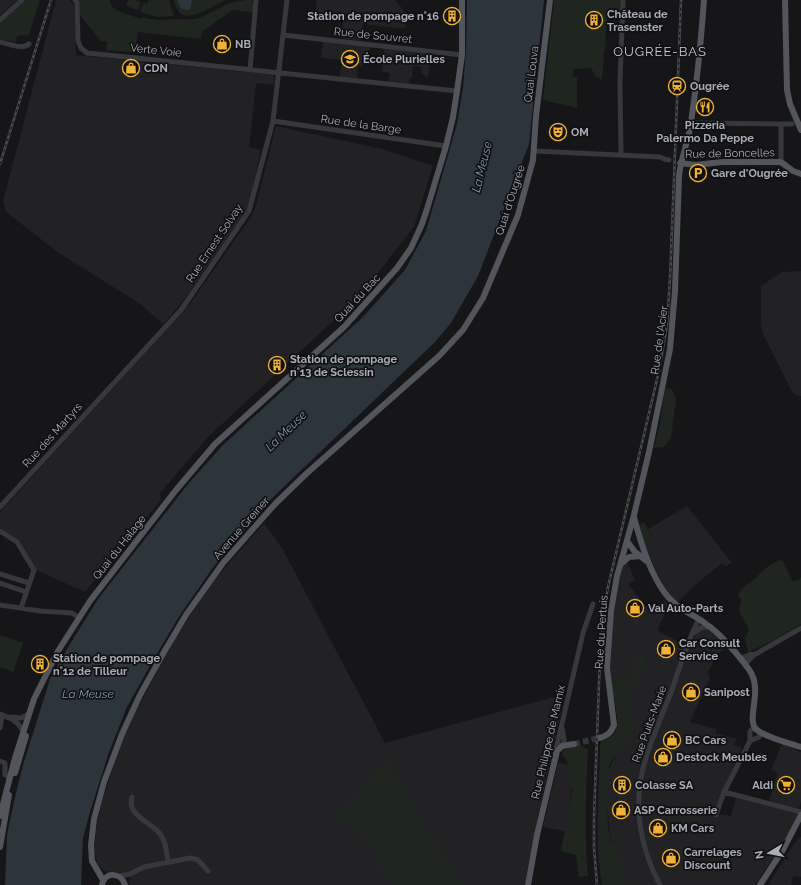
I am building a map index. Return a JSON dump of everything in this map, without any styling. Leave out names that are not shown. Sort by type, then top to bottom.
[{"type":"main road","name":"Quai du Bac","points":[[231,428],[339,332],[401,263],[411,248],[422,224],[446,146],[458,91],[462,55],[462,0]]},
{"type":"main road","name":"Quai Louva","points":[[535,151],[536,116],[550,0]]},
{"type":"main road","name":"Rue de l'Acier","points":[[619,567],[634,515],[670,349],[675,291],[680,163],[691,123],[699,61],[704,0]]},
{"type":"main road","points":[[785,0],[787,90],[790,104],[801,130]]},
{"type":"main road","points":[[789,0],[791,88],[793,101],[801,120]]},
{"type":"main road","name":"Quai d'Ougrée","points":[[502,254],[522,203],[535,151]]},
{"type":"main road","name":"Rue de Boncelles","points":[[680,163],[696,165],[722,162],[781,162],[793,171],[801,174]]},
{"type":"main road","name":"Avenue Greiner","points":[[120,876],[116,875],[104,880],[91,856],[91,835],[97,808],[122,734],[140,695],[186,615],[223,563],[275,504],[306,474],[439,356],[458,337],[481,303],[502,254]]},
{"type":"main road","name":"Quai du Halage","points":[[0,816],[23,732],[34,699],[40,690],[50,666],[78,617],[108,576],[199,462],[231,428]]},
{"type":"main road","points":[[634,515],[648,562],[663,591],[669,599],[680,608],[711,627],[743,662],[753,676],[756,686],[752,721],[754,728],[762,733],[801,747]]},
{"type":"main road","points":[[642,546],[638,541],[627,541],[633,550],[648,562]]},
{"type":"main road","points":[[619,567],[627,558],[640,556]]},
{"type":"main road","name":"Rue du Pertuis","points":[[599,738],[604,737],[610,732],[614,725],[608,683],[607,657],[612,601],[619,567]]},
{"type":"main road","name":"Quai du Halage","points":[[0,847],[5,815],[14,777],[40,690]]},
{"type":"main road","points":[[559,745],[573,745]]},
{"type":"main road","name":"Rue Philippe de Marnix","points":[[528,885],[537,835],[559,745]]},
{"type":"main road","points":[[760,885],[781,852],[801,813]]},
{"type":"main road","points":[[765,885],[801,824]]},
{"type":"main road","points":[[120,876],[125,884]]},
{"type":"street","points":[[0,20],[22,0]]},
{"type":"street","name":"Verte Voie","points":[[75,0],[77,3],[78,41],[81,48],[87,53],[458,91]]},
{"type":"street","points":[[250,70],[256,0]]},
{"type":"street","name":"Rue Ernest Solvay","points":[[119,377],[180,310],[249,211],[273,121],[287,0]]},
{"type":"street","points":[[621,155],[620,82],[624,0]]},
{"type":"street","name":"Rue de Souvret","points":[[283,35],[462,55]]},
{"type":"street","points":[[0,42],[22,47],[29,44]]},
{"type":"street","name":"Rue de la Barge","points":[[273,121],[446,146]]},
{"type":"street","points":[[691,123],[792,124]]},
{"type":"street","points":[[781,124],[781,162]]},
{"type":"street","points":[[535,151],[660,157],[669,160]]},
{"type":"street","name":"Rue des Martyrs","points":[[0,507],[119,377]]},
{"type":"street","points":[[0,531],[17,542],[34,570],[21,608]]},
{"type":"street","points":[[0,574],[29,583]]},
{"type":"street","points":[[0,583],[26,592]]},
{"type":"street","name":"Rue Philippe de Marnix","points":[[559,745],[583,633],[593,604]]},
{"type":"street","points":[[0,605],[72,613],[78,617]]},
{"type":"street","name":"Rue Puits-Marie","points":[[660,885],[650,865],[641,836],[638,808],[640,781],[647,753],[699,619]]},
{"type":"street","points":[[694,632],[700,627],[711,627]]},
{"type":"street","points":[[743,662],[751,654],[754,655],[801,628]]},
{"type":"street","points":[[0,728],[1,714],[21,718],[29,714]]},
{"type":"street","points":[[10,717],[19,724],[23,732]]},
{"type":"street","points":[[559,745],[564,744],[562,727]]},
{"type":"street","points":[[716,815],[724,792],[750,741],[750,731],[754,728]]},
{"type":"street","points":[[750,741],[759,737],[762,733]]},
{"type":"street","points":[[564,738],[573,745]]},
{"type":"street","points":[[0,761],[5,764],[5,775],[10,777]]},
{"type":"street","points":[[724,792],[801,813]]},
{"type":"street","points":[[132,797],[132,803],[136,813],[158,831],[163,838],[168,862]]},
{"type":"street","points":[[120,876],[130,874],[144,867],[193,858],[200,862],[208,871]]},
{"type":"street","points":[[125,884],[130,874]]},
{"type":"shaded area","points":[[0,0],[17,0],[0,15]]},
{"type":"shaded area","points":[[25,0],[40,0],[28,37],[26,35],[17,36],[16,42],[0,39],[0,23]]},
{"type":"shaded area","points":[[56,0],[70,0],[74,5],[76,55],[273,75],[274,77],[274,85],[256,83],[249,147],[261,150],[249,205],[237,225],[180,305],[163,324],[139,303],[59,253],[6,212],[3,201]]},
{"type":"shaded area","points":[[78,0],[109,0],[112,7],[116,8],[115,10],[141,19],[142,17],[157,20],[195,19],[224,6],[243,0],[251,0],[254,3],[253,12],[232,10],[202,32],[201,39],[138,32],[135,53],[106,50],[107,41],[101,41],[79,14]]},
{"type":"shaded area","points":[[128,0],[141,2],[138,10],[126,6]]},
{"type":"shaded area","points":[[149,0],[169,0],[174,15],[158,17],[140,12],[143,3],[147,4]]},
{"type":"shaded area","points":[[174,0],[226,0],[198,14],[186,16],[178,11]]},
{"type":"shaded area","points":[[317,0],[395,0],[407,14],[405,29],[363,24],[361,41],[341,38],[343,21],[315,18]]},
{"type":"shaded area","points":[[554,0],[621,0],[620,12],[608,12],[602,80],[596,77],[591,68],[573,69],[573,77],[577,77],[577,108],[543,100]]},
{"type":"shaded area","name":"École Plurielles","points":[[323,42],[370,47],[368,62],[363,62],[362,67],[358,66],[357,78],[340,77],[342,60],[321,58]]},
{"type":"shaded area","points":[[384,49],[431,54],[428,77],[421,74],[422,67],[413,66],[412,78],[410,78],[409,83],[389,81],[390,73],[382,72]]},
{"type":"shaded area","points":[[276,126],[382,149],[433,166],[414,227],[358,298],[209,436],[160,493],[161,500],[85,592],[36,570],[17,540],[0,528],[0,512],[189,305],[251,217],[256,206]]},
{"type":"shaded area","points":[[801,271],[801,396],[799,396],[792,392],[763,334],[761,324],[761,286],[782,272]]},
{"type":"shaded area","points":[[665,388],[672,389],[676,399],[671,438],[664,447],[654,448],[660,424]]},
{"type":"shaded area","points":[[687,506],[732,563],[726,566],[721,564],[695,585],[677,603],[662,584],[644,543],[653,539],[648,529]]},
{"type":"shaded area","points":[[644,522],[653,539],[644,543],[639,525]]},
{"type":"shaded area","points":[[264,523],[282,548],[385,743],[565,694],[538,816],[525,885],[129,885],[130,877],[127,872],[121,873],[104,871],[97,863],[94,847],[101,805],[120,746],[134,715],[174,640],[216,578]]},
{"type":"shaded area","points":[[782,560],[793,582],[801,578],[801,624],[772,641],[748,652],[745,638],[749,630],[739,611],[741,600],[738,596],[743,587],[756,578],[764,569]]},
{"type":"shaded area","points":[[627,562],[635,580],[628,584],[650,612],[664,600],[669,606],[657,630],[690,648],[696,632],[699,629],[709,628],[726,647],[717,655],[708,672],[710,678],[690,722],[716,729],[716,733],[737,739],[734,745],[742,748],[724,788],[715,814],[731,816],[736,798],[797,813],[797,817],[785,840],[755,885],[624,885],[617,842],[611,843],[606,798],[608,771],[622,742],[627,702],[646,657],[641,657],[631,680],[610,680],[614,603],[617,596],[621,569]]},
{"type":"shaded area","points":[[0,635],[23,643],[13,672],[0,667]]},
{"type":"shaded area","points":[[641,653],[644,655],[646,660],[638,683],[631,692],[631,695],[635,701],[631,709],[636,722],[631,741],[626,743],[616,754],[609,766],[607,799],[608,826],[611,843],[617,843],[625,885],[602,885],[598,851],[600,747],[601,741],[612,736],[617,728],[617,717],[611,680],[631,679]]},
{"type":"shaded area","points":[[782,744],[801,752],[801,802],[798,809],[769,801],[778,773],[771,770]]},
{"type":"shaded area","points":[[574,746],[583,746],[588,750],[586,829],[588,876],[579,877],[576,855],[561,851],[572,792],[567,760],[563,756],[562,751]]},
{"type":"shaded area","points":[[389,762],[429,837],[432,837],[463,885],[391,885],[391,881],[385,878],[376,854],[366,839],[354,829],[332,815],[354,798],[384,763]]},
{"type":"shaded area","points":[[558,763],[573,765],[570,803],[565,831],[543,827]]},
{"type":"shaded area","points":[[801,837],[801,877],[793,876],[791,885],[768,885],[794,844]]},
{"type":"water","points":[[177,0],[192,0],[190,10],[181,8]]},
{"type":"water","name":"La Meuse","points":[[467,0],[544,0],[529,144],[478,276],[451,323],[435,342],[268,502],[214,566],[180,615],[126,709],[108,755],[83,838],[81,885],[5,885],[7,835],[15,797],[23,765],[50,679],[98,599],[188,484],[223,445],[363,317],[405,270],[426,231],[457,124],[463,88],[466,52]]},
{"type":"tunnel","points":[[574,744],[599,738]]},
{"type":"railway","points":[[0,164],[51,0]]},
{"type":"railway","points":[[597,885],[594,848],[594,817],[600,657],[604,610],[608,587],[659,371],[667,325],[681,0]]},
{"type":"place","name":"Station de pompage n°16","points":[[452,16]]},
{"type":"place","name":"Château de Trasenster","points":[[594,20]]},
{"type":"place","name":"NB","points":[[222,44]]},
{"type":"place","name":"École Plurielles","points":[[350,59]]},
{"type":"place","name":"CDN","points":[[131,68]]},
{"type":"place","name":"Ougrée","points":[[677,86]]},
{"type":"place","name":"Pizzeria Palermo Da Peppe","points":[[705,107]]},
{"type":"place","name":"OM","points":[[558,132]]},
{"type":"place","name":"Gare d'Ougrée","points":[[698,173]]},
{"type":"place","name":"Station de pompage n°13 de Sclessin","points":[[277,365]]},
{"type":"place","name":"Val Auto-Parts","points":[[635,608]]},
{"type":"place","name":"Car Consult Service","points":[[666,649]]},
{"type":"place","name":"Station de pompage n°12 de Tilleur","points":[[40,664]]},
{"type":"place","name":"Sanipost","points":[[691,692]]},
{"type":"place","name":"BC Cars","points":[[672,740]]},
{"type":"place","name":"Destock Meubles","points":[[663,757]]},
{"type":"place","name":"Colasse SA","points":[[622,785]]},
{"type":"place","name":"Aldi","points":[[786,785]]},
{"type":"place","name":"ASP Carrosserie","points":[[621,810]]},
{"type":"place","name":"KM Cars","points":[[658,828]]},
{"type":"place","name":"Carrelages Discount","points":[[671,858]]},
{"type":"district","name":"OUGRÉE-BAS","points":[[660,51]]}]
